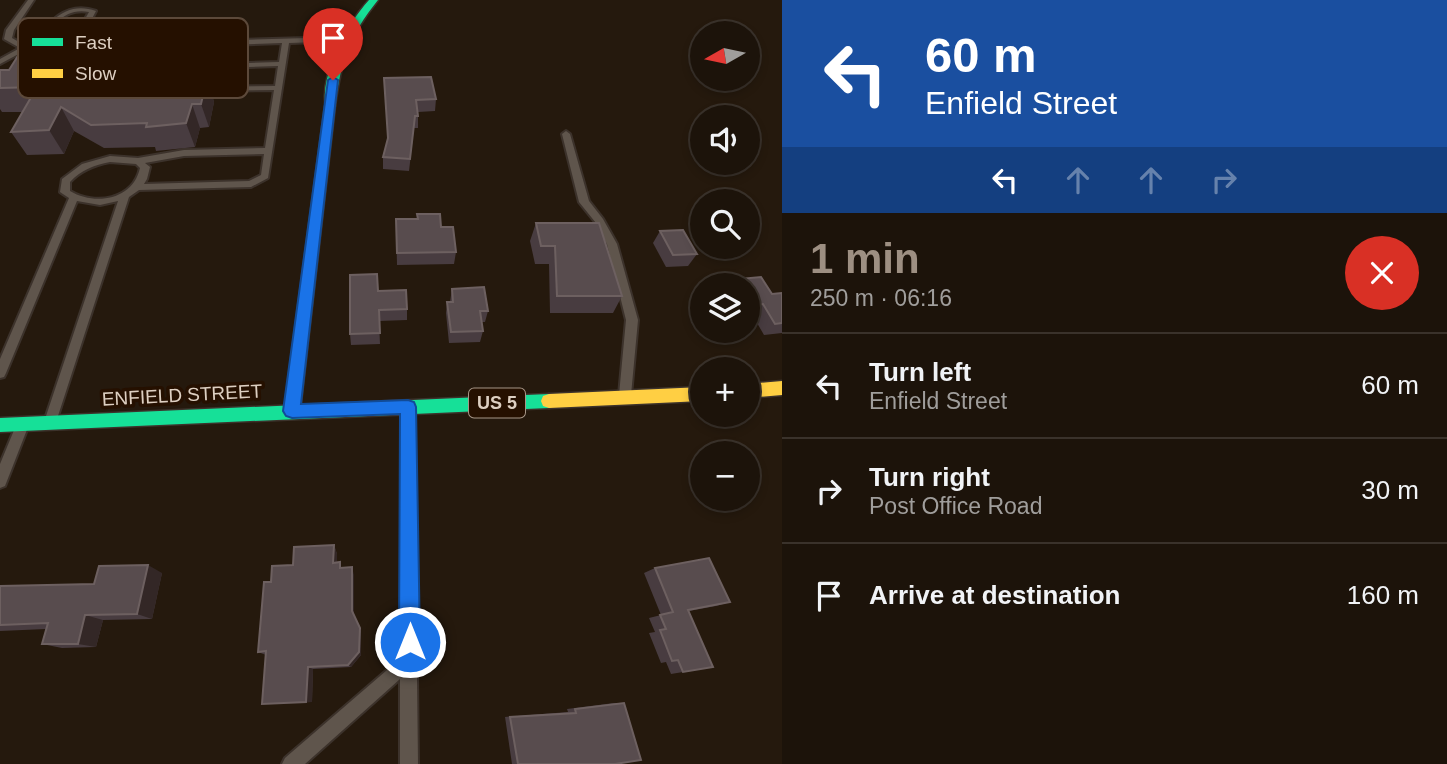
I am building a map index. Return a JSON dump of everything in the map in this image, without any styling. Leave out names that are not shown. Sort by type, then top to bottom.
[{"type":"street","points":[[292,411],[333,80],[344,40],[353,23],[374,0]]},
{"type":"street","points":[[760,390],[782,388]]},
{"type":"street","name":"ENFIELD STREET","points":[[0,425],[690,395]]},
{"type":"lane","points":[[18,18],[31,0]]},
{"type":"lane","points":[[53,18],[57,12],[66,9],[87,8],[93,11],[89,18]]},
{"type":"lane","points":[[18,19],[10,30],[8,39],[18,44]]},
{"type":"lane","points":[[248,42],[344,40]]},
{"type":"lane","points":[[139,187],[251,184],[265,176],[286,41]]},
{"type":"lane","points":[[0,62],[18,52]]},
{"type":"lane","points":[[248,65],[282,64]]},
{"type":"lane","points":[[248,88],[279,88]]},
{"type":"lane","points":[[566,134],[584,202],[600,221],[611,244],[632,320],[624,399]]},
{"type":"lane","points":[[138,161],[145,167],[145,177],[139,187],[125,196],[88,202],[74,199],[65,192],[65,181],[76,169],[91,162],[110,159],[138,161],[184,153],[269,151]]},
{"type":"lane","points":[[50,423],[125,196]]},
{"type":"lane","points":[[0,373],[74,199]]},
{"type":"lane","points":[[408,407],[409,764]]},
{"type":"lane","points":[[0,481],[23,424]]},
{"type":"lane","points":[[291,764],[410,661]]},
{"type":"building","points":[[18,56],[18,88],[0,88],[0,70],[9,70]]},
{"type":"building","points":[[431,77],[436,99],[416,100],[418,116],[415,116],[410,159],[383,157],[388,138],[384,78]]},
{"type":"building","points":[[31,98],[202,98],[201,104],[192,104],[186,123],[146,127],[147,123],[91,125],[61,107],[49,130],[11,132]]},
{"type":"building","points":[[417,214],[440,214],[441,227],[453,227],[456,252],[397,253],[396,219],[418,219]]},
{"type":"building","points":[[536,223],[599,223],[622,296],[557,296],[555,246],[541,246]]},
{"type":"building","points":[[683,230],[690,242],[690,254],[673,255],[660,231]]},
{"type":"building","points":[[377,274],[378,291],[406,290],[407,309],[379,310],[380,333],[350,334],[350,275]]},
{"type":"building","points":[[760,277],[772,294],[782,293],[782,323],[775,324],[763,304],[760,304]]},
{"type":"building","points":[[484,287],[488,311],[480,311],[483,331],[451,332],[447,302],[453,302],[452,289]]},
{"type":"building","points":[[334,545],[333,563],[340,562],[340,568],[352,567],[352,611],[360,628],[359,652],[348,665],[308,667],[306,702],[262,704],[266,651],[258,652],[264,582],[271,582],[272,566],[293,565],[294,547]]},
{"type":"building","points":[[709,558],[730,602],[688,610],[713,667],[683,672],[678,660],[672,661],[660,630],[666,629],[660,615],[673,612],[655,568]]},
{"type":"building","points":[[148,565],[137,614],[85,615],[78,644],[42,644],[48,623],[0,625],[0,586],[94,584],[99,566]]},
{"type":"building","points":[[624,703],[641,760],[615,764],[518,764],[510,717],[576,713],[575,709]]},
{"type":"traffic: fast","points":[[330,106],[338,62],[347,36],[374,0]]},
{"type":"traffic: fast","points":[[0,425],[549,401]]},
{"type":"traffic: slow","points":[[292,411],[330,106]]},
{"type":"traffic: slow","points":[[760,390],[782,388]]},
{"type":"traffic: slow","points":[[549,401],[690,395]]},
{"type":"route","points":[[333,80],[292,411],[408,407],[410,642]]}]
